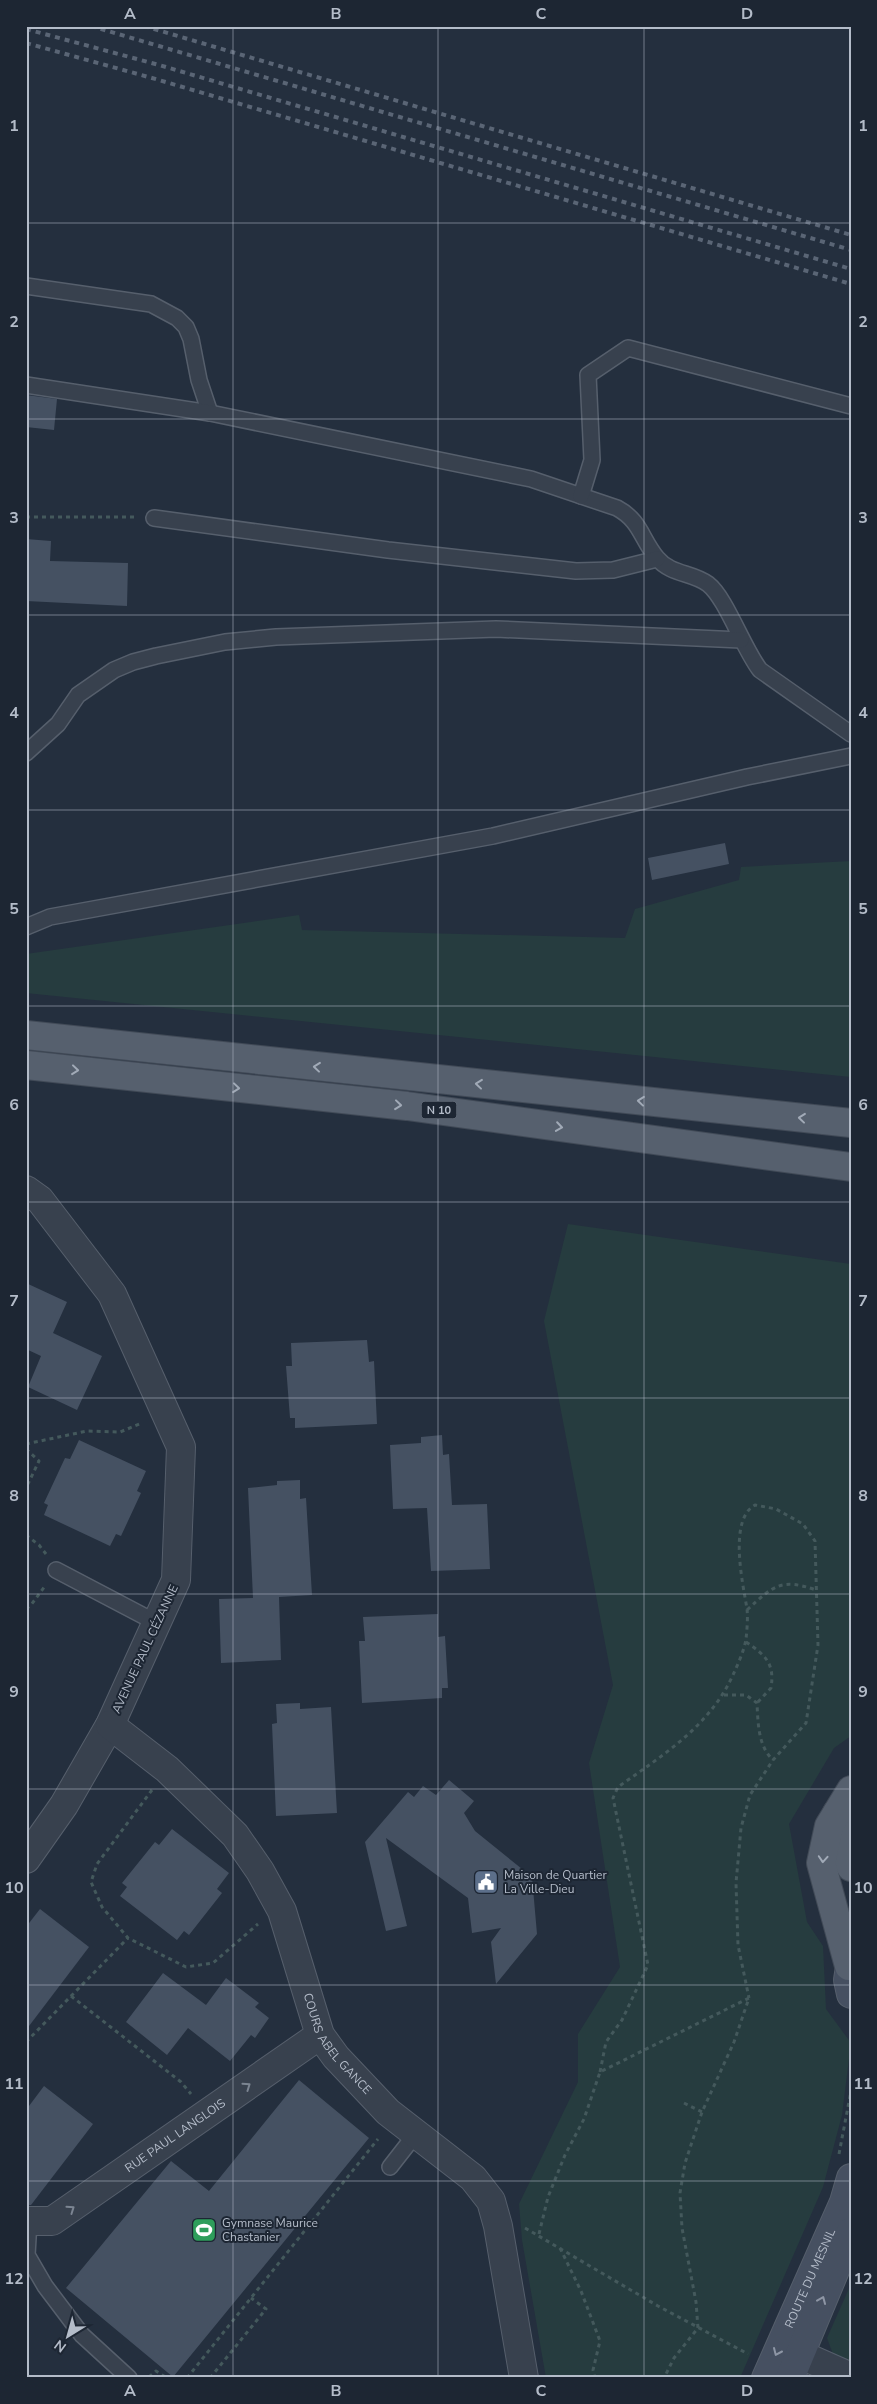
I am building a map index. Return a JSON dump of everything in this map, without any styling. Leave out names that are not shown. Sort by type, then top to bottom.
[{"type":"main road","points":[[26,1034],[851,1123]]},
{"type":"main road","name":"N 10","points":[[26,1065],[407,1106],[851,1167]]},
{"type":"main road","points":[[850,1963],[821,1863],[829,1826],[851,1790]]},
{"type":"main road","points":[[837,1814],[847,1860],[851,1867]]},
{"type":"street","name":"AVENUE PAUL CÉZANNE","points":[[26,1190],[40,1200],[112,1294],[181,1447],[176,1580],[110,1725],[64,1805],[26,1859]]},
{"type":"street","name":"COURS ABEL GANCE","points":[[110,1725],[167,1769],[235,1835],[260,1870],[282,1911],[320,2035],[336,2057],[381,2105],[416,2135],[473,2178],[491,2201],[498,2226],[524,2378]]},
{"type":"street","points":[[850,1963],[851,1994]]},
{"type":"street","name":"RUE PAUL LANGLOIS","points":[[28,2221],[52,2222],[320,2035]]},
{"type":"street","name":"ROUTE DU MESNIL","points":[[766,2378],[844,2202],[851,2178]]},
{"type":"street","name":"ROUTE DU MESNIL","points":[[851,2232],[795,2366],[851,2377]]},
{"type":"lane","points":[[26,286],[151,304],[177,318],[186,328],[191,339],[199,380],[210,413]]},
{"type":"lane","points":[[581,496],[592,460],[588,375],[628,348],[851,406]]},
{"type":"lane","points":[[26,386],[210,413],[531,479],[628,514],[636,522],[657,559],[677,573],[707,583],[716,592],[741,640],[760,670],[851,734]]},
{"type":"lane","points":[[154,518],[388,550],[576,571],[613,570],[657,559]]},
{"type":"lane","points":[[26,753],[58,724],[78,695],[114,670],[133,662],[156,656],[225,642],[276,637],[496,629],[741,640]]},
{"type":"lane","points":[[26,927],[50,917],[493,836],[747,777],[851,756]]},
{"type":"lane","points":[[26,916],[50,917]]},
{"type":"lane","points":[[56,1570],[157,1623]]},
{"type":"lane","points":[[390,2167],[416,2135]]},
{"type":"lane","points":[[28,2221],[27,2254],[45,2286],[82,2335],[129,2378]]},
{"type":"path","points":[[26,517],[102,516],[154,518]]},
{"type":"path","points":[[26,1444],[87,1431],[120,1432],[166,1415]]},
{"type":"path","points":[[26,1448],[39,1461],[26,1488]]},
{"type":"path","points":[[539,2234],[548,2197],[565,2154],[584,2119],[600,2072],[606,2042],[622,2020],[648,1965],[614,1798],[618,1787],[691,1734],[724,1695],[746,1642],[747,1611],[742,1586],[740,1548],[742,1520],[748,1509],[755,1505],[776,1509],[802,1524],[815,1541],[818,1645],[806,1723],[773,1760],[750,1796],[741,1828],[736,1883],[738,1945],[749,1998],[734,2042],[702,2112],[685,2163],[680,2193],[682,2228],[696,2302],[698,2328],[674,2358],[664,2378]]},
{"type":"path","points":[[26,1535],[39,1545],[56,1570],[31,1605],[26,1608]]},
{"type":"path","points":[[747,1611],[761,1598],[781,1585],[795,1582],[816,1590]]},
{"type":"path","points":[[746,1642],[765,1654],[771,1664],[771,1688],[757,1703],[758,1728],[766,1753],[773,1760]]},
{"type":"path","points":[[724,1695],[746,1695],[757,1703]]},
{"type":"path","points":[[167,1769],[97,1864],[91,1882],[102,1907],[128,1938],[186,1967],[214,1963],[254,1926],[282,1911]]},
{"type":"path","points":[[26,2042],[128,1938]]},
{"type":"path","points":[[71,1996],[181,2082],[207,2114]]},
{"type":"path","points":[[600,2072],[749,1998]]},
{"type":"path","points":[[684,2103],[702,2112]]},
{"type":"path","points":[[187,2378],[380,2137]]},
{"type":"path","points":[[498,2226],[512,2222],[539,2234],[658,2306],[750,2355]]},
{"type":"path","points":[[559,2247],[581,2291],[600,2341],[593,2370],[595,2378]]},
{"type":"path","points":[[210,2378],[266,2309],[251,2298]]},
{"type":"path","points":[[149,2378],[156,2371],[167,2378]]},
{"type":"green space","points":[[851,861],[851,1077],[26,993],[26,954],[299,915],[302,930],[625,938],[635,909],[739,880],[741,867]]},
{"type":"green space","points":[[568,1224],[851,1264],[851,1736],[834,1748],[789,1824],[807,1922],[823,1946],[826,2009],[851,2043],[842,2115],[823,2187],[740,2378],[546,2378],[522,2240],[519,2204],[578,2082],[578,2034],[620,1967],[589,1763],[613,1685],[544,1321]]},
{"type":"green space","points":[[851,2284],[851,2363],[834,2357],[827,2338]]},
{"type":"building","points":[[26,395],[57,399],[54,430],[26,427]]},
{"type":"building","points":[[26,539],[51,541],[50,561],[128,563],[127,606],[26,601]]},
{"type":"building","points":[[725,843],[729,864],[652,880],[648,858]]},
{"type":"building","points":[[26,1283],[67,1302],[53,1333],[102,1356],[77,1410],[28,1387],[41,1356],[26,1349]]},
{"type":"building","points":[[367,1340],[369,1362],[374,1361],[377,1424],[295,1428],[295,1418],[290,1418],[286,1366],[292,1366],[291,1343]]},
{"type":"building","points":[[442,1435],[443,1455],[449,1454],[452,1505],[487,1504],[490,1569],[431,1571],[427,1508],[393,1509],[390,1445],[421,1443],[421,1437]]},
{"type":"building","points":[[79,1440],[146,1471],[137,1491],[141,1493],[121,1536],[116,1534],[110,1546],[44,1515],[48,1505],[44,1503],[65,1458],[70,1459]]},
{"type":"building","points":[[300,1480],[300,1499],[306,1498],[312,1595],[279,1597],[281,1660],[221,1663],[219,1599],[253,1598],[248,1488],[277,1485],[277,1481]]},
{"type":"building","points":[[438,1614],[438,1637],[445,1636],[448,1688],[442,1688],[442,1698],[362,1703],[359,1641],[365,1641],[363,1617]]},
{"type":"building","points":[[300,1703],[300,1709],[331,1707],[337,1813],[276,1816],[272,1724],[277,1723],[276,1704]]},
{"type":"building","points":[[449,1780],[474,1801],[464,1813],[475,1831],[532,1877],[537,1934],[496,1984],[491,1942],[501,1928],[472,1933],[468,1898],[386,1838],[407,1926],[386,1931],[365,1842],[408,1792],[414,1797],[423,1786],[436,1795]]},
{"type":"building","points":[[172,1829],[229,1873],[217,1889],[222,1893],[189,1935],[184,1931],[177,1940],[120,1896],[127,1887],[122,1883],[155,1842],[159,1845]]},
{"type":"building","points":[[40,1909],[89,1947],[26,2030],[26,1927]]},
{"type":"building","points":[[163,1973],[206,2005],[226,1978],[259,2003],[255,2007],[269,2018],[255,2038],[251,2035],[230,2061],[188,2028],[167,2055],[126,2022]]},
{"type":"building","name":"Gymnase Maurice Chastanier","points":[[299,2080],[369,2138],[173,2377],[66,2288],[171,2161],[209,2191]]},
{"type":"building","points":[[44,2086],[93,2124],[31,2205],[26,2205],[26,2110]]},
{"type":"railway","points":[[91,26],[851,250]]},
{"type":"railway","points":[[144,26],[851,235]]},
{"type":"railway","points":[[26,29],[159,65],[851,269]]},
{"type":"railway","points":[[26,43],[152,78],[851,284]]},
{"type":"place","name":"Maison de Quartier La Ville-Dieu","points":[[486,1882]]},
{"type":"place","name":"Gymnase Maurice Chastanier","points":[[204,2230]]}]
